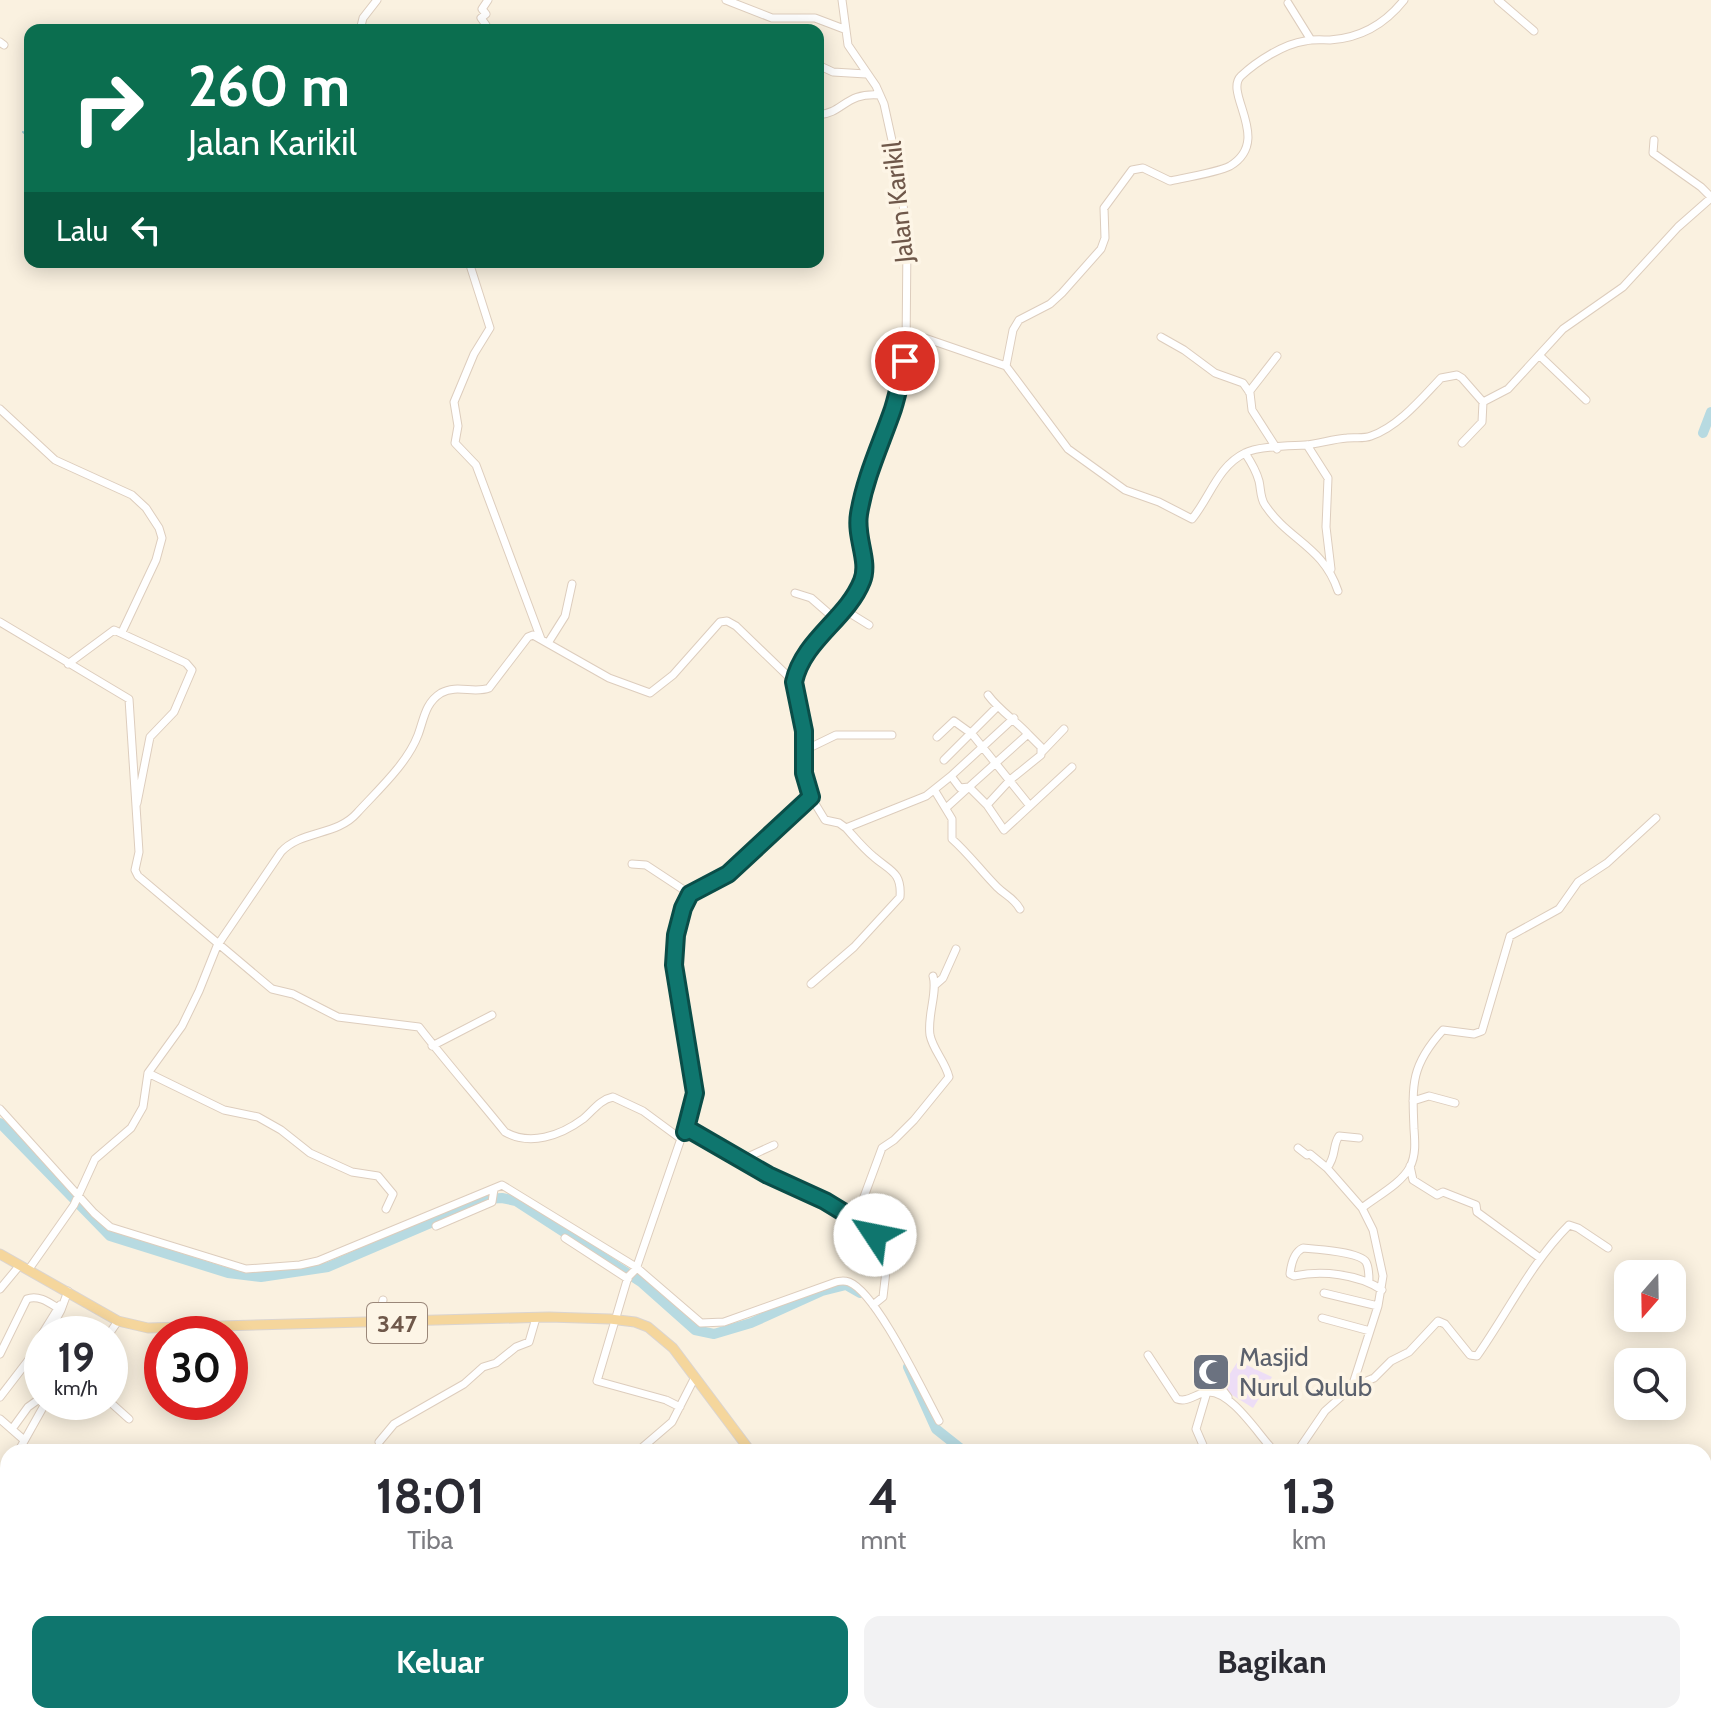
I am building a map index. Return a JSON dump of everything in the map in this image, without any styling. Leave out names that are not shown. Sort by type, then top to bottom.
[{"type":"main road","name":"347","points":[[0,1254],[110,1316]]},
{"type":"main road","name":"347","points":[[128,1323],[164,1329],[536,1318],[635,1322],[659,1334],[745,1444]]},
{"type":"street","points":[[362,24],[377,0]]},
{"type":"street","points":[[485,24],[481,18],[486,14],[482,9],[488,0]]},
{"type":"street","points":[[726,0],[772,18],[815,18],[844,29]]},
{"type":"street","name":"Jalan Karikil","points":[[794,682],[803,658],[855,596],[864,577],[864,558],[858,541],[859,515],[869,471],[894,407],[905,361],[905,224],[900,177],[880,95],[848,45],[842,0]]},
{"type":"street","points":[[1006,366],[1011,337],[1019,320],[1056,299],[1101,249],[1105,238],[1104,208],[1132,170],[1143,168],[1170,181],[1232,165],[1241,155],[1249,134],[1248,121],[1236,89],[1237,80],[1260,60],[1301,41],[1360,35],[1378,25],[1404,0]]},
{"type":"street","points":[[1498,0],[1534,31]]},
{"type":"street","points":[[1288,3],[1311,40]]},
{"type":"street","points":[[824,67],[835,72],[866,74]]},
{"type":"street","points":[[824,114],[855,96],[880,95]]},
{"type":"street","points":[[1483,402],[1508,389],[1563,329],[1623,287],[1678,227],[1711,198],[1701,187],[1653,153],[1654,140]]},
{"type":"street","points":[[471,268],[490,328],[474,354],[454,402],[458,423],[455,443],[476,465],[544,641]]},
{"type":"street","points":[[905,336],[916,335],[1006,366],[1068,449],[1125,490],[1159,502],[1189,519],[1194,517],[1222,473],[1245,453],[1259,448],[1277,449],[1344,438],[1368,438],[1411,408],[1441,378],[1448,375],[1462,378],[1483,402],[1482,422],[1462,443]]},
{"type":"street","points":[[1161,337],[1215,373],[1243,383],[1249,392],[1252,410],[1277,449]]},
{"type":"street","points":[[1249,392],[1277,356]]},
{"type":"street","points":[[1540,356],[1586,400]]},
{"type":"street","points":[[0,409],[55,460],[132,495],[146,508],[159,528],[162,538],[156,560],[122,632]]},
{"type":"street","points":[[1307,445],[1328,478],[1326,527],[1338,591]]},
{"type":"street","points":[[1245,453],[1255,468],[1266,507],[1287,530],[1318,554],[1333,577]]},
{"type":"street","points":[[544,641],[565,616],[572,584]]},
{"type":"street","points":[[795,593],[811,598],[835,619]]},
{"type":"street","points":[[844,610],[869,625]]},
{"type":"street","points":[[0,1289],[24,1267],[77,1199],[101,1152],[131,1128],[143,1107],[148,1073],[182,1026],[218,944],[287,846],[326,832],[354,817],[408,754],[424,712],[433,700],[453,689],[489,688],[528,637],[533,635],[609,678],[650,693],[673,675],[720,622],[727,621],[794,682],[805,750],[804,773],[814,807],[825,820],[846,828],[901,882],[900,897],[854,947],[811,984]]},
{"type":"street","points":[[0,622],[131,701],[139,852],[135,870],[138,876],[276,991],[293,994],[338,1017],[416,1025],[510,1135],[546,1138],[583,1119],[603,1100],[613,1097],[683,1135]]},
{"type":"street","points":[[68,664],[114,630],[186,663],[192,670],[174,712],[150,737],[135,813]]},
{"type":"street","points":[[988,695],[997,707],[1014,718],[1042,752]]},
{"type":"street","points":[[944,760],[997,707]]},
{"type":"street","points":[[846,828],[935,791],[1014,718]]},
{"type":"street","points":[[937,737],[954,721],[972,734],[1030,806]]},
{"type":"street","points":[[987,805],[1064,729]]},
{"type":"street","points":[[946,808],[1028,734]]},
{"type":"street","points":[[805,750],[836,735],[892,735]]},
{"type":"street","points":[[969,787],[987,805],[1002,830],[1072,767]]},
{"type":"street","points":[[951,776],[960,788],[969,787]]},
{"type":"street","points":[[935,791],[952,819],[952,839],[998,889],[1014,899],[1020,909]]},
{"type":"street","points":[[680,1407],[664,1399],[598,1383],[628,1278],[636,1268],[695,1093],[674,957],[683,908],[690,894],[728,874],[811,797]]},
{"type":"street","points":[[1362,1208],[1400,1179],[1410,1166],[1415,1145],[1414,1077],[1424,1055],[1441,1032],[1447,1028],[1474,1034],[1482,1031],[1510,936],[1559,909],[1578,882],[1607,863],[1656,818]]},
{"type":"street","points":[[632,864],[646,865],[690,894]]},
{"type":"street","points":[[855,1221],[882,1148],[912,1123],[949,1077],[945,1062],[930,1037],[930,1004],[934,980],[943,978],[956,949]]},
{"type":"street","points":[[432,1046],[492,1015]]},
{"type":"street","points":[[148,1073],[224,1110],[258,1117],[309,1152],[338,1166],[354,1173],[378,1176],[393,1194],[386,1209]]},
{"type":"street","points":[[1413,1101],[1429,1096],[1455,1103]]},
{"type":"street","points":[[0,1109],[77,1199],[110,1227],[251,1270],[318,1261],[493,1195]]},
{"type":"street","points":[[683,1135],[690,1130],[700,1135],[741,1160],[825,1201],[875,1233],[870,1251],[886,1271],[883,1297],[873,1305]]},
{"type":"street","points":[[1327,1168],[1335,1157],[1339,1136],[1359,1138]]},
{"type":"street","points":[[741,1160],[774,1145]]},
{"type":"street","points":[[1298,1148],[1327,1168],[1362,1208],[1373,1230],[1381,1258],[1382,1290],[1352,1387]]},
{"type":"street","points":[[1410,1166],[1413,1180],[1437,1195],[1443,1192],[1477,1206],[1477,1212],[1540,1258]]},
{"type":"street","points":[[436,1226],[493,1195],[502,1185],[636,1268],[696,1320],[705,1323],[724,1322],[842,1281],[853,1284],[873,1305],[939,1421]]},
{"type":"street","points":[[1302,1444],[1325,1411],[1352,1387],[1374,1378],[1391,1361],[1409,1352],[1438,1321],[1445,1324],[1470,1355],[1477,1356],[1540,1258],[1553,1240],[1570,1225],[1608,1248]]},
{"type":"street","points":[[565,1238],[628,1278]]},
{"type":"street","points":[[1369,1282],[1367,1263],[1353,1255],[1303,1248],[1296,1253],[1290,1268],[1290,1274],[1294,1276],[1314,1272],[1369,1282],[1382,1290]]},
{"type":"street","points":[[56,1316],[68,1291]]},
{"type":"street","points":[[1324,1293],[1378,1306]]},
{"type":"street","points":[[0,1354],[27,1299],[37,1298],[60,1307]]},
{"type":"street","points":[[378,1324],[383,1300]]},
{"type":"street","points":[[54,1316],[60,1307]]},
{"type":"street","points":[[379,1442],[394,1424],[464,1384],[483,1367],[496,1363],[516,1347],[529,1342],[536,1318]]},
{"type":"street","points":[[1322,1318],[1370,1331]]},
{"type":"street","points":[[1148,1355],[1180,1401],[1207,1392],[1229,1399]]},
{"type":"street","points":[[0,1397],[24,1368]]},
{"type":"street","points":[[647,1444],[668,1426],[695,1377]]},
{"type":"street","points":[[1213,1377],[1268,1444]]},
{"type":"street","points":[[1203,1444],[1196,1429],[1207,1392]]},
{"type":"street","points":[[12,1429],[24,1412]]},
{"type":"street","points":[[0,1419],[24,1440]]},
{"type":"street","points":[[22,1444],[36,1420]]},
{"type":"shaded area","points":[[1238,1361],[1272,1377],[1253,1408],[1221,1388]]},
{"type":"waterway","points":[[1703,433],[1711,412]]},
{"type":"waterway","points":[[0,1123],[110,1236],[228,1273],[261,1277],[328,1267],[487,1199],[502,1198],[516,1201],[641,1282],[695,1330],[714,1334],[751,1323],[822,1291],[846,1285],[860,1293]]},
{"type":"waterway","points":[[908,1367],[936,1429],[955,1444]]},
{"type":"place","name":"Masjid Nurul Qulub","points":[[1211,1372]]},
{"type":"route","points":[[875,1235],[871,1229],[825,1201],[768,1175],[690,1130],[685,1132],[695,1093],[674,957],[676,935],[690,894],[728,874],[811,797],[804,773],[804,731],[795,676],[803,658],[855,596],[864,577],[864,558],[858,541],[859,515],[869,471],[894,407],[905,361]]}]
